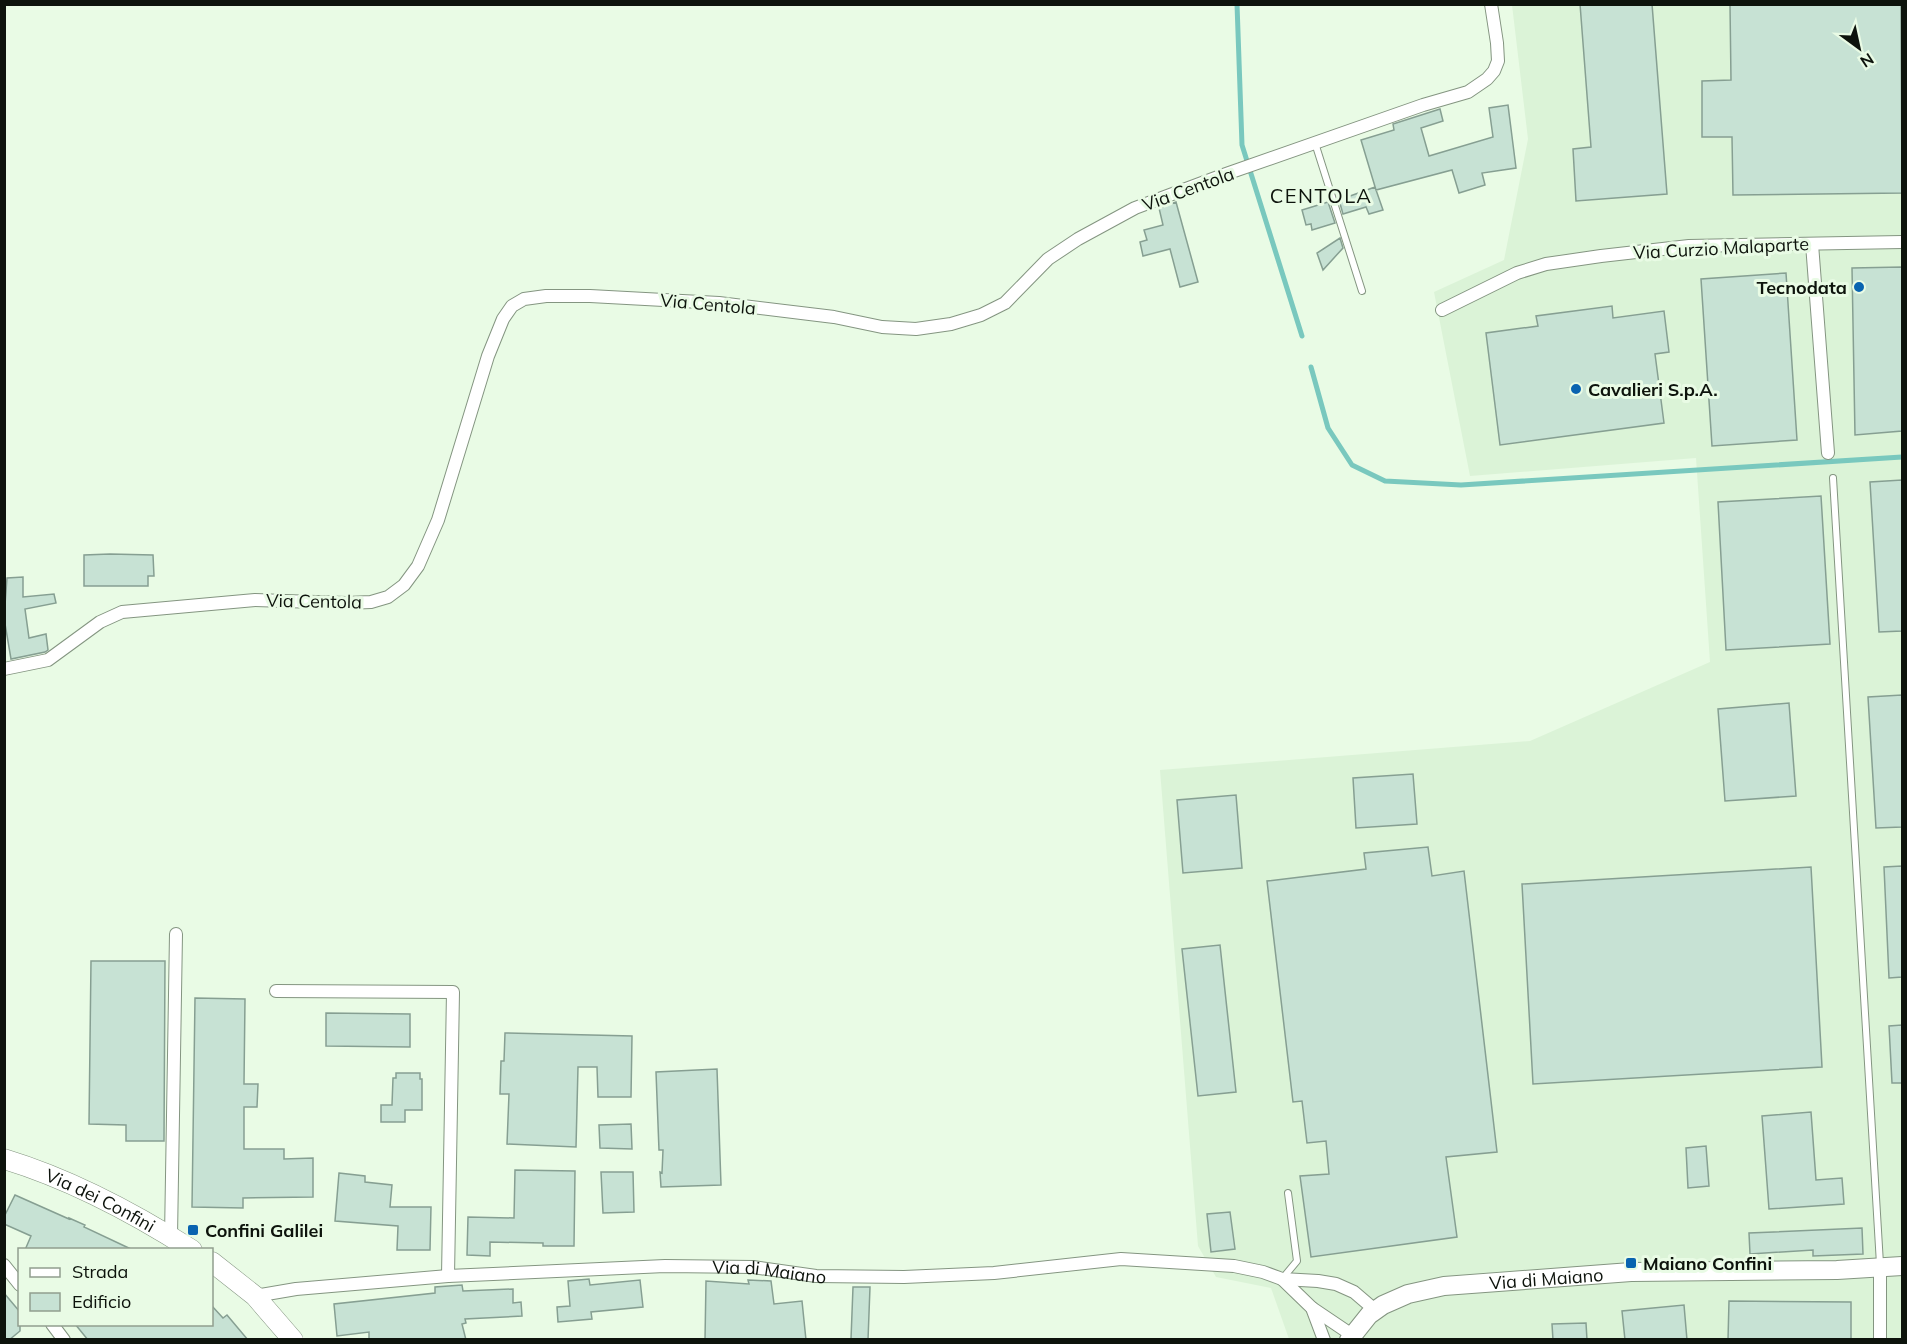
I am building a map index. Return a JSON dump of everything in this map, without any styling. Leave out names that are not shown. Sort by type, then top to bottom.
[{"type":"main road","name":"Via dei Confini","points":[[4,1159],[36,1169],[116,1206],[189,1248]]},
{"type":"main road","points":[[213,1263],[255,1296],[293,1340]]},
{"type":"street","name":"Via Centola","points":[[4,669],[48,660],[100,622],[122,612],[255,600],[346,603],[371,602],[388,597],[404,585],[418,566],[438,520],[488,356],[503,319],[512,306],[524,299],[546,296],[590,296],[719,303],[834,317],[882,327],[916,329],[951,324],[981,315],[1005,303],[1048,260],[1078,239],[1135,208],[1423,105],[1468,92],[1487,79],[1498,61],[1491,4]]},
{"type":"street","name":"Via Curzio Malaparte","points":[[1442,310],[1517,273],[1546,264],[1675,247],[1902,242]]},
{"type":"street","points":[[1812,244],[1828,453]]},
{"type":"street","points":[[171,1237],[176,934]]},
{"type":"street","points":[[276,991],[453,992],[448,1276]]},
{"type":"street","name":"Via di Maiano","points":[[255,1296],[296,1289],[448,1276],[665,1266],[753,1267],[816,1276],[904,1277],[994,1273],[1121,1260],[1234,1266],[1282,1279],[1317,1281],[1342,1286],[1354,1292],[1375,1310]]},
{"type":"street","points":[[4,1265],[18,1282]]},
{"type":"street","name":"Via di Maiano","points":[[1282,1279],[1312,1308],[1355,1338],[1375,1310],[1408,1294],[1444,1286],[1631,1272],[1838,1270],[1902,1266]]},
{"type":"street","points":[[1880,1267],[1880,1340]]},
{"type":"street","name":"Via di Maiano","points":[[1312,1308],[1324,1340]]},
{"type":"street","points":[[54,1326],[64,1340]]},
{"type":"lane","points":[[1316,143],[1362,291]]},
{"type":"lane","points":[[1833,478],[1880,1267]]},
{"type":"lane","points":[[1282,1279],[1297,1261],[1288,1193]]},
{"type":"shaded area","points":[[1512,5],[1902,5],[1902,1339],[1289,1339],[1271,1288],[1216,1277],[1198,1246],[1160,770],[1530,741],[1710,662],[1696,458],[1470,476],[1434,292],[1504,260],[1528,139]]},
{"type":"building","points":[[1580,4],[1652,4],[1667,194],[1576,201],[1573,149],[1591,147]]},
{"type":"building","points":[[1901,4],[1902,193],[1733,195],[1732,137],[1702,137],[1702,81],[1731,80],[1730,5]]},
{"type":"building","points":[[1508,105],[1516,168],[1482,173],[1485,185],[1459,193],[1452,170],[1376,190],[1361,140],[1394,130],[1393,124],[1440,109],[1443,121],[1421,128],[1429,156],[1493,137],[1489,108]]},
{"type":"building","points":[[1375,187],[1383,210],[1369,214],[1366,207],[1343,214],[1339,200]]},
{"type":"building","points":[[1176,202],[1198,282],[1180,287],[1170,249],[1143,256],[1140,242],[1147,240],[1144,230],[1163,225],[1159,208]]},
{"type":"building","points":[[1328,202],[1335,223],[1312,230],[1311,224],[1306,225],[1302,210]]},
{"type":"building","points":[[1340,238],[1343,248],[1323,270],[1317,253]]},
{"type":"building","points":[[1902,267],[1902,431],[1855,435],[1852,268]]},
{"type":"building","points":[[1786,273],[1797,440],[1712,446],[1701,279]]},
{"type":"building","name":"Cavalieri S.p.A.","points":[[1612,306],[1613,318],[1664,311],[1669,352],[1655,354],[1664,423],[1500,445],[1486,333],[1538,326],[1536,316]]},
{"type":"building","points":[[1902,480],[1902,631],[1879,632],[1870,482]]},
{"type":"building","points":[[1821,496],[1830,644],[1726,650],[1718,502]]},
{"type":"building","points":[[84,555],[153,555],[154,576],[148,576],[148,586],[84,586]]},
{"type":"building","points":[[23,577],[23,597],[54,594],[56,603],[25,609],[29,638],[46,634],[48,650],[11,659],[4,618],[7,578]]},
{"type":"building","points":[[1902,695],[1902,827],[1876,828],[1868,697]]},
{"type":"building","points":[[1789,703],[1796,796],[1725,801],[1718,709]]},
{"type":"building","points":[[1413,774],[1417,824],[1356,828],[1353,778]]},
{"type":"building","points":[[1236,795],[1242,868],[1183,873],[1177,800]]},
{"type":"building","points":[[1428,847],[1432,876],[1464,871],[1497,1152],[1446,1157],[1457,1237],[1311,1257],[1300,1176],[1329,1174],[1326,1141],[1307,1143],[1302,1101],[1293,1102],[1267,881],[1366,869],[1364,853]]},
{"type":"building","points":[[1902,866],[1902,977],[1889,978],[1884,867]]},
{"type":"building","points":[[1811,867],[1822,1067],[1533,1084],[1522,884]]},
{"type":"building","points":[[1220,945],[1236,1092],[1198,1096],[1182,949]]},
{"type":"building","points":[[91,961],[165,961],[164,1141],[126,1141],[126,1125],[89,1124]]},
{"type":"building","points":[[195,998],[245,999],[244,1084],[258,1084],[257,1107],[244,1107],[244,1149],[284,1149],[284,1159],[313,1158],[313,1197],[243,1198],[243,1208],[192,1207]]},
{"type":"building","points":[[326,1013],[410,1014],[410,1047],[326,1046]]},
{"type":"building","points":[[1902,1025],[1902,1083],[1892,1083],[1889,1026]]},
{"type":"building","points":[[505,1033],[632,1036],[631,1097],[598,1097],[597,1067],[578,1067],[576,1147],[507,1144],[509,1094],[500,1094]]},
{"type":"building","points":[[717,1069],[721,1185],[661,1187],[660,1172],[662,1173],[663,1150],[659,1150],[656,1072]]},
{"type":"building","points":[[396,1073],[420,1073],[422,1110],[405,1110],[405,1122],[381,1122],[381,1105],[392,1105],[393,1078],[396,1078]]},
{"type":"building","points":[[1811,1112],[1816,1180],[1842,1178],[1844,1204],[1769,1209],[1762,1116]]},
{"type":"building","points":[[631,1124],[632,1149],[600,1148],[599,1125]]},
{"type":"building","points":[[1706,1146],[1709,1186],[1688,1188],[1686,1148]]},
{"type":"building","points":[[515,1170],[575,1171],[574,1246],[490,1242],[490,1256],[467,1255],[468,1217],[514,1218]]},
{"type":"building","points":[[601,1172],[633,1172],[634,1212],[603,1213]]},
{"type":"building","points":[[339,1173],[365,1176],[365,1182],[392,1185],[390,1207],[431,1207],[430,1250],[397,1250],[398,1226],[335,1221]]},
{"type":"building","points":[[15,1195],[85,1225],[84,1227],[129,1248],[26,1248],[31,1236],[4,1224],[4,1217]]},
{"type":"building","points":[[1230,1212],[1235,1249],[1211,1252],[1207,1214]]},
{"type":"building","points":[[1862,1228],[1863,1254],[1813,1256],[1813,1250],[1750,1254],[1749,1233]]},
{"type":"building","points":[[589,1279],[590,1285],[640,1280],[643,1307],[591,1312],[592,1319],[558,1322],[557,1307],[570,1306],[568,1281]]},
{"type":"building","points":[[748,1280],[771,1281],[774,1304],[802,1301],[806,1340],[705,1340],[706,1281],[749,1284]]},
{"type":"building","points":[[462,1285],[463,1291],[513,1289],[513,1303],[521,1302],[522,1316],[465,1319],[466,1323],[462,1324],[466,1340],[369,1340],[369,1332],[337,1336],[334,1304],[435,1293],[435,1287]]},
{"type":"building","points":[[853,1287],[870,1287],[868,1340],[851,1339]]},
{"type":"building","points":[[4,1293],[18,1310],[20,1331],[9,1340],[4,1340]]},
{"type":"building","points":[[1729,1301],[1851,1302],[1851,1340],[1728,1340]]},
{"type":"building","points":[[1684,1305],[1687,1340],[1625,1340],[1622,1311]]},
{"type":"building","points":[[213,1307],[223,1318],[227,1315],[248,1340],[88,1340],[77,1326],[213,1326]]},
{"type":"building","points":[[1586,1323],[1587,1340],[1553,1340],[1552,1324]]},
{"type":"waterway","points":[[1237,4],[1242,145],[1302,336]]},
{"type":"waterway","points":[[1311,367],[1328,428],[1352,465],[1385,481],[1461,485],[1902,457]]},
{"type":"place","name":"Tecnodata","points":[[1859,287]]},
{"type":"place","name":"Cavalieri S.p.A.","points":[[1576,389]]},
{"type":"place","name":"Confini Galilei","points":[[193,1230]]},
{"type":"place","name":"Maiano Confini","points":[[1631,1263]]},
{"type":"district","name":"CENTOLA","points":[[1321,195]]}]
